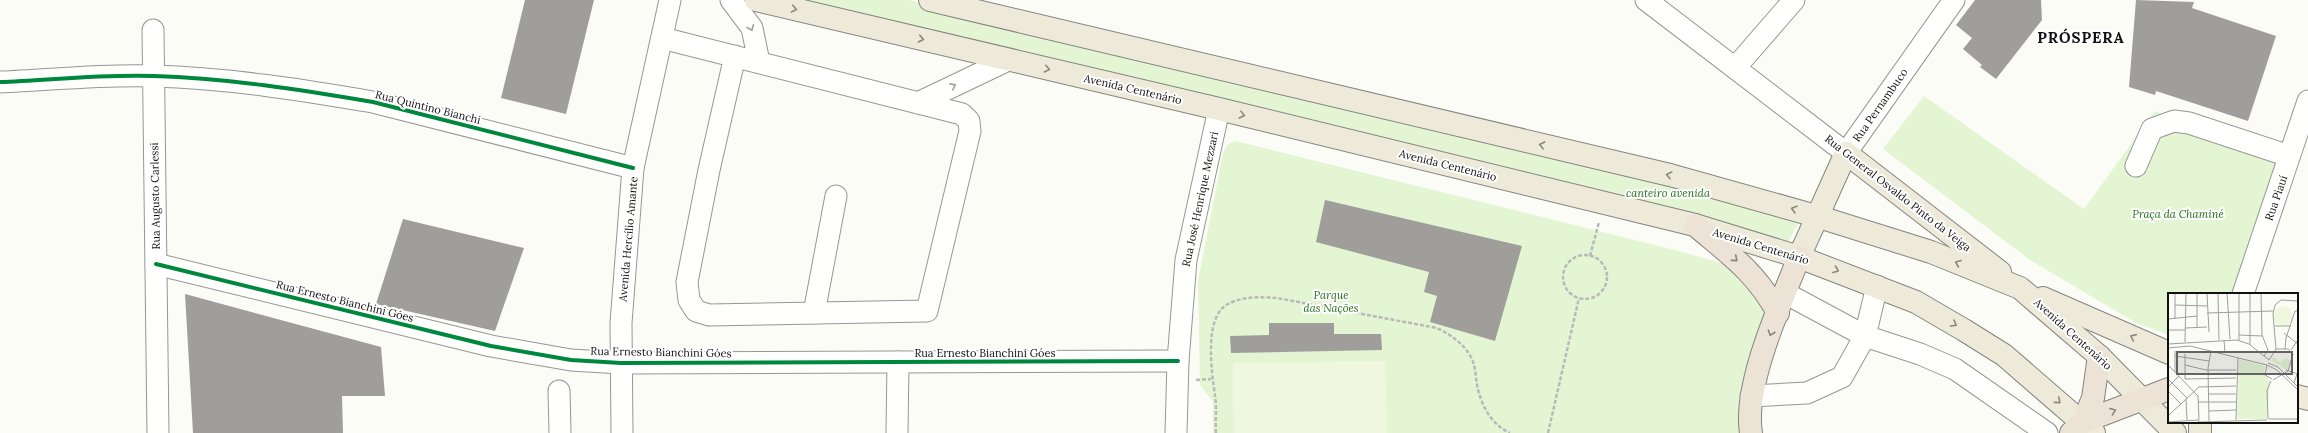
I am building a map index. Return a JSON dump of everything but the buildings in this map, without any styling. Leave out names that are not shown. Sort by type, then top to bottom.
[{"type":"highway","points":[[1695,225],[1749,271],[1766,291],[1782,303]]},
{"type":"highway","points":[[1751,433],[1748,418],[1751,396],[1799,257]]},
{"type":"highway","points":[[2083,429],[2093,398],[2099,356]]},
{"type":"highway","points":[[2083,429],[2143,399],[2168,389]]},
{"type":"main road","name":"Avenida Centenário","points":[[756,0],[1219,109],[1695,225],[1799,257],[1916,302],[2004,355],[2083,429]]},
{"type":"main road","name":"Avenida Centenário","points":[[930,0],[960,4],[1670,175],[1816,216],[1931,252],[2020,288],[2099,356],[2175,433]]},
{"type":"main road","name":"Rua Pernambuco","points":[[1799,257],[1816,216],[1846,153]]},
{"type":"main road","name":"Rua General Osvaldo Pinto da Veiga","points":[[1846,153],[2020,288],[2168,353]]},
{"type":"main road","points":[[2298,396],[2308,399]]},
{"type":"street","name":"Avenida Hercílio Amante","points":[[622,433],[621,363],[623,278],[633,168],[670,0]]},
{"type":"street","points":[[731,0],[752,28],[759,62]]},
{"type":"street","name":"Rua General Osvaldo Pinto da Veiga","points":[[1646,0],[1846,153]]},
{"type":"street","points":[[1735,68],[1794,0]]},
{"type":"street","name":"Rua Pernambuco","points":[[1846,153],[1954,0]]},
{"type":"street","name":"Rua Augusto Carlessi","points":[[153,30],[158,433]]},
{"type":"street","points":[[662,38],[735,56],[759,62],[962,114],[969,121],[970,131],[927,311],[709,315],[696,311],[689,300],[688,275],[709,170],[735,56]]},
{"type":"street","points":[[918,103],[1008,60]]},
{"type":"street","name":"Rua Quintino Bianchi","points":[[0,82],[153,76],[237,83],[374,102],[633,168]]},
{"type":"street","name":"Rua Piauí","points":[[2243,293],[2308,101]]},
{"type":"street","name":"Rua José Henrique Mezzari","points":[[1176,433],[1178,361],[1186,260],[1219,109]]},
{"type":"street","points":[[2136,166],[2152,129],[2174,121],[2188,123],[2290,156]]},
{"type":"street","points":[[814,313],[836,196]]},
{"type":"street","name":"Rua Ernesto Bianchini Góes","points":[[156,264],[498,348],[571,360],[621,363],[1178,361]]},
{"type":"street","points":[[1751,396],[1807,393],[1842,377],[1865,336],[1877,286]]},
{"type":"street","points":[[1782,303],[1865,336],[1920,354],[1955,369],[2047,433]]},
{"type":"street","points":[[897,433],[898,362]]},
{"type":"street","points":[[559,391],[560,433]]},
{"type":"path","points":[[1590,256],[1604,203]]},
{"type":"path","points":[[1590,256],[1603,265],[1607,279],[1605,287],[1594,297],[1579,298],[1566,290],[1563,283],[1564,268],[1575,257],[1590,256]]},
{"type":"path","points":[[1216,433],[1215,397],[1211,379],[1214,323],[1218,314],[1228,304],[1258,296],[1276,298],[1436,328],[1452,336],[1464,346],[1476,369],[1478,392],[1484,408],[1492,420],[1510,433]]},
{"type":"path","points":[[1548,433],[1579,298]]},
{"type":"green space","name":"canteiro avenida","points":[[803,0],[908,0],[1181,64],[1802,217],[1789,241],[1655,205]]},
{"type":"green space","name":"Praça da Chaminé","points":[[1924,96],[2084,209],[2155,111],[2281,160],[2234,293],[2168,293],[2168,335],[2136,323],[2030,260],[1883,149]]},
{"type":"green space","name":"Parque das Nações","points":[[1236,141],[1679,251],[1735,267],[1769,308],[1745,433],[1213,433],[1213,402],[1200,385],[1198,281],[1223,153],[1228,144]]},
{"type":"green space","points":[[1385,361],[1387,433],[1234,433],[1233,363]]},
{"type":"cycle path","points":[[0,82],[96,76],[135,76],[181,77],[264,85],[373,102],[633,168]]},
{"type":"cycle path","points":[[156,264],[491,346],[571,360],[621,363],[1178,361]]},
{"type":"district","name":"PRÓSPERA","points":[[2081,37]]}]
